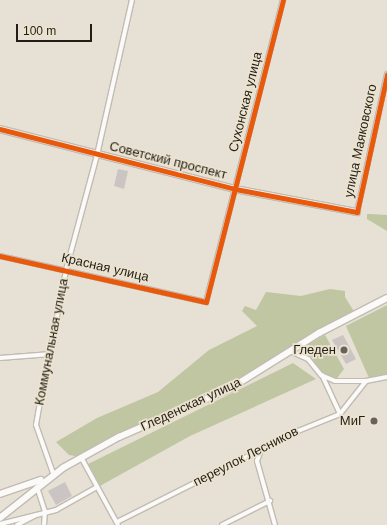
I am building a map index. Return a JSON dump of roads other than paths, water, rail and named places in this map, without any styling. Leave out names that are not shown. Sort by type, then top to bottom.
[{"type":"main road","name":"Советский проспект","points":[[0,129],[235,189],[357,212]]},
{"type":"main road","name":"Гледенская улица","points":[[0,518],[51,475],[81,457],[231,388],[290,351],[387,298]]},
{"type":"main road","points":[[0,494],[51,475]]},
{"type":"street","name":"Коммунальная улица","points":[[51,475],[36,425],[51,354],[66,270],[97,155],[132,0]]},
{"type":"street","name":"Сухонская улица","points":[[206,302],[282,0]]},
{"type":"street","name":"улица Маяковского","points":[[357,212],[387,74]]},
{"type":"street","name":"Красная улица","points":[[0,256],[206,302]]},
{"type":"street","points":[[290,351],[308,359],[322,375],[340,414]]},
{"type":"street","points":[[0,358],[51,354]]},
{"type":"street","points":[[322,375],[335,381],[366,381],[387,377]]},
{"type":"street","name":"переулок Лесников","points":[[117,524],[261,450],[340,414],[366,381]]},
{"type":"street","points":[[261,450],[258,461],[270,500],[275,525]]},
{"type":"street","points":[[81,457],[117,524]]},
{"type":"street","points":[[37,486],[45,511],[44,525]]},
{"type":"street","points":[[0,524],[45,511],[56,510],[97,487]]},
{"type":"street","points":[[222,525],[270,500]]},
{"type":"street","points":[[17,525],[45,511]]},
{"type":"place","name":"Гледен","points":[[344,350]]},
{"type":"place","name":"МиГ","points":[[374,421]]}]
